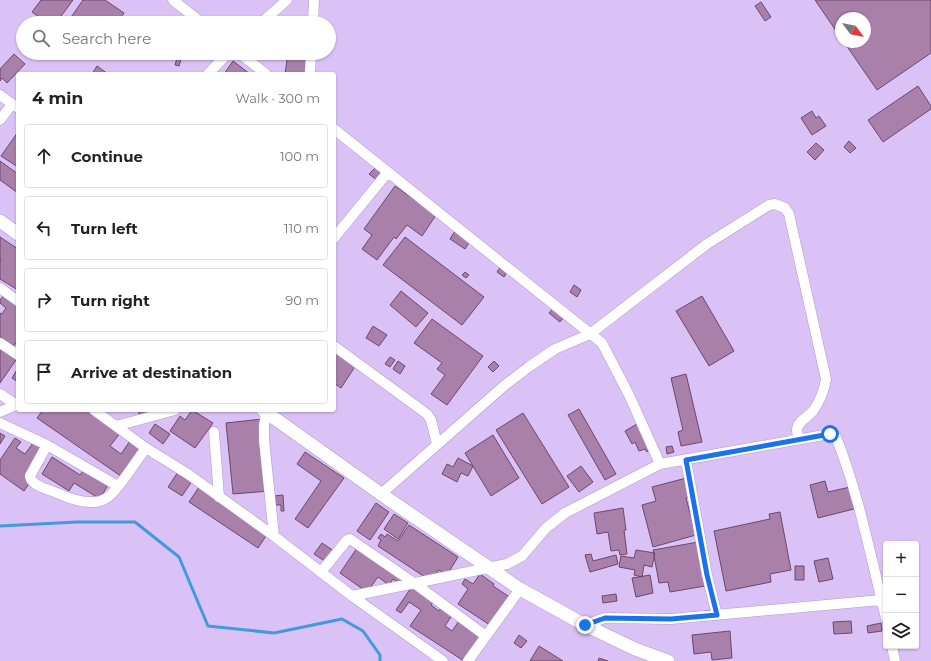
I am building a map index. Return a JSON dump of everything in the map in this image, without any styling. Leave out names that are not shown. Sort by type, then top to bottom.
[{"type":"main road","points":[[0,220],[16,232]]},
{"type":"main road","points":[[266,412],[381,494],[520,589],[585,625],[635,649],[668,661]]},
{"type":"street","points":[[173,0],[193,16]]},
{"type":"street","points":[[269,16],[287,0]]},
{"type":"street","points":[[313,16],[314,0]]},
{"type":"street","points":[[210,72],[221,60]]},
{"type":"street","points":[[248,60],[263,72]]},
{"type":"street","points":[[310,72],[311,60]]},
{"type":"street","points":[[0,95],[15,106],[0,120]]},
{"type":"street","points":[[336,131],[602,343],[629,395],[660,464]]},
{"type":"street","points":[[336,236],[388,172]]},
{"type":"street","points":[[381,494],[505,385],[530,366],[555,349],[590,334],[707,244],[769,205],[781,205],[789,214],[826,379],[820,400],[812,412],[800,422],[797,429],[799,439]]},
{"type":"street","points":[[0,288],[16,300]]},
{"type":"street","points":[[0,343],[16,354]]},
{"type":"street","points":[[336,347],[427,414],[431,420],[437,444]]},
{"type":"street","points":[[0,394],[16,403]]},
{"type":"street","points":[[0,412],[16,404]]},
{"type":"street","points":[[97,412],[146,448],[188,474],[274,536],[352,596],[443,661]]},
{"type":"street","points":[[116,426],[168,412]]},
{"type":"street","points":[[265,412],[264,440],[274,536]]},
{"type":"street","points":[[0,423],[48,445],[118,486]]},
{"type":"street","points":[[214,432],[219,497]]},
{"type":"street","points":[[352,596],[507,564],[517,560],[546,528],[565,513],[660,464],[826,434],[834,435],[836,437],[856,499],[885,613]]},
{"type":"street","points":[[48,445],[30,476],[32,481],[38,485],[80,501],[92,502],[108,498],[146,448]]},
{"type":"street","points":[[686,460],[707,575],[717,615]]},
{"type":"street","points":[[320,572],[348,539],[353,540],[414,582],[486,636]]},
{"type":"street","points":[[468,661],[520,589]]},
{"type":"street","points":[[585,625],[605,618],[671,619],[881,600]]},
{"type":"street","points":[[893,649],[895,661]]},
{"type":"building","points":[[41,0],[73,0],[61,16],[38,16],[32,12]]},
{"type":"building","points":[[83,0],[105,0],[124,13],[122,16],[72,16]]},
{"type":"building","points":[[815,0],[931,0],[931,53],[877,90],[848,48],[871,48],[871,12],[835,12],[835,29]]},
{"type":"building","points":[[761,2],[771,17],[765,21],[755,6]]},
{"type":"building","points":[[14,54],[16,56],[16,60],[21,60],[25,64],[7,83],[2,78],[0,81],[0,69]]},
{"type":"building","points":[[176,60],[181,60],[179,66],[175,65]]},
{"type":"building","points":[[287,60],[312,60],[310,72],[285,72]]},
{"type":"building","points":[[233,61],[247,72],[225,72]]},
{"type":"building","points":[[97,66],[105,72],[93,72]]},
{"type":"building","points":[[918,86],[931,106],[931,109],[883,142],[868,120]]},
{"type":"building","points":[[812,111],[816,118],[819,116],[826,126],[812,135],[801,118]]},
{"type":"building","points":[[16,135],[16,166],[1,156]]},
{"type":"building","points":[[849,141],[856,148],[850,153],[844,147]]},
{"type":"building","points":[[816,143],[824,150],[815,160],[807,152]]},
{"type":"building","points":[[0,161],[16,173],[16,192],[0,180]]},
{"type":"building","points":[[375,168],[382,174],[377,180],[369,174]]},
{"type":"building","points":[[395,186],[436,215],[422,236],[407,225],[396,239],[394,237],[377,260],[362,249],[372,235],[364,229]]},
{"type":"building","points":[[455,231],[470,241],[465,249],[450,239]]},
{"type":"building","points":[[0,237],[16,248],[16,289],[0,279]]},
{"type":"building","points":[[405,237],[484,297],[462,325],[383,265]]},
{"type":"building","points":[[501,266],[508,270],[504,277],[497,272]]},
{"type":"building","points":[[465,272],[469,275],[466,278],[462,275]]},
{"type":"building","points":[[574,285],[581,290],[577,297],[570,292]]},
{"type":"building","points":[[401,291],[428,313],[416,327],[390,305]]},
{"type":"building","points":[[4,295],[16,304],[16,342],[14,346],[0,337],[0,313],[2,314],[6,308],[0,303],[0,300]]},
{"type":"building","points":[[702,296],[734,351],[709,366],[676,311]]},
{"type":"building","points":[[554,307],[565,315],[560,322],[549,313]]},
{"type":"building","points":[[432,319],[483,356],[447,405],[431,394],[445,375],[437,369],[442,363],[414,343]]},
{"type":"building","points":[[373,326],[387,335],[379,346],[366,338]]},
{"type":"building","points":[[0,349],[16,360],[0,383]]},
{"type":"building","points":[[336,351],[356,365],[341,388],[336,384]]},
{"type":"building","points":[[390,357],[395,360],[390,367],[385,364]]},
{"type":"building","points":[[398,361],[405,366],[400,374],[393,369]]},
{"type":"building","points":[[494,361],[499,366],[493,372],[488,367]]},
{"type":"building","points":[[16,371],[16,381],[12,378]]},
{"type":"building","points":[[686,374],[702,442],[681,446],[678,432],[683,430],[671,378]]},
{"type":"building","points":[[579,409],[616,474],[605,480],[568,415]]},
{"type":"building","points":[[42,412],[92,412],[121,432],[110,446],[121,454],[132,438],[147,448],[125,479],[37,418]]},
{"type":"building","points":[[139,412],[153,412],[140,416]]},
{"type":"building","points":[[191,412],[195,412],[213,423],[195,448],[170,431],[180,416],[185,420]]},
{"type":"building","points":[[523,413],[569,487],[542,504],[496,430]]},
{"type":"building","points":[[262,419],[270,491],[233,494],[226,423]]},
{"type":"building","points":[[155,424],[170,434],[163,444],[149,433]]},
{"type":"building","points":[[637,424],[650,450],[647,452],[645,449],[639,451],[635,442],[632,444],[625,431]]},
{"type":"building","points":[[0,433],[5,436],[0,444]]},
{"type":"building","points":[[493,435],[519,478],[491,496],[465,453]]},
{"type":"building","points":[[15,438],[21,442],[16,448],[25,454],[33,443],[47,452],[42,465],[24,491],[0,474],[0,460]]},
{"type":"building","points":[[672,446],[674,452],[667,454],[666,447]]},
{"type":"building","points":[[305,452],[344,478],[308,528],[295,519],[321,481],[297,464]]},
{"type":"building","points":[[52,457],[80,475],[85,468],[109,483],[100,499],[74,483],[69,491],[42,474]]},
{"type":"building","points":[[458,458],[473,466],[468,476],[461,473],[457,482],[442,474],[447,464],[453,467]]},
{"type":"building","points":[[581,466],[593,482],[579,492],[567,476]]},
{"type":"building","points":[[178,472],[192,481],[182,496],[168,487]]},
{"type":"building","points":[[690,477],[695,495],[686,498],[696,535],[653,547],[642,505],[656,501],[652,487]]},
{"type":"building","points":[[825,481],[828,492],[850,487],[858,508],[818,518],[810,485]]},
{"type":"building","points":[[199,487],[268,533],[258,548],[189,502]]},
{"type":"building","points":[[283,495],[284,511],[281,511],[281,505],[274,505],[274,496]]},
{"type":"building","points":[[376,503],[389,512],[370,540],[357,531]]},
{"type":"building","points":[[623,508],[627,554],[620,555],[619,550],[611,551],[608,532],[597,534],[594,513]]},
{"type":"building","points":[[780,512],[791,570],[770,574],[771,582],[726,591],[714,531],[770,519],[769,514]]},
{"type":"building","points":[[394,514],[408,523],[398,539],[384,529]]},
{"type":"building","points":[[409,525],[458,557],[447,575],[439,570],[431,581],[378,546],[381,540],[378,538],[381,534],[385,537],[387,534],[398,541]]},
{"type":"building","points":[[704,541],[711,585],[670,592],[668,582],[659,583],[653,550]]},
{"type":"building","points":[[322,543],[334,551],[326,562],[314,554]]},
{"type":"building","points":[[359,545],[407,576],[401,584],[393,579],[389,585],[378,577],[367,592],[340,573]]},
{"type":"building","points":[[636,550],[655,553],[652,567],[644,565],[642,577],[634,575],[635,570],[619,567],[621,556],[634,558]]},
{"type":"building","points":[[591,554],[593,561],[616,555],[618,564],[590,572],[585,555]]},
{"type":"building","points":[[828,558],[833,579],[819,582],[814,561]]},
{"type":"building","points":[[795,566],[804,566],[804,580],[795,580]]},
{"type":"building","points":[[480,574],[494,584],[493,586],[514,600],[496,629],[458,604],[468,589],[462,584],[465,579],[473,584]]},
{"type":"building","points":[[650,575],[653,593],[636,597],[632,578]]},
{"type":"building","points":[[415,582],[437,597],[431,605],[439,611],[443,605],[454,612],[445,626],[452,631],[461,618],[487,635],[464,661],[410,626],[421,610],[409,602],[401,613],[396,610]]},
{"type":"building","points":[[616,594],[617,601],[603,603],[602,596]]},
{"type":"building","points":[[851,621],[852,633],[834,634],[833,622]]},
{"type":"building","points":[[881,623],[882,631],[868,633],[867,626]]},
{"type":"building","points":[[730,631],[732,658],[712,660],[711,652],[694,654],[692,635]]},
{"type":"building","points":[[519,635],[527,641],[521,648],[514,643]]},
{"type":"building","points":[[539,646],[563,661],[530,661]]},
{"type":"building","points":[[599,658],[608,661],[598,661]]},
{"type":"waterway","points":[[0,526],[77,522],[135,522],[179,557],[208,626],[274,633],[342,619],[363,631],[380,655],[380,661]]},
{"type":"route","points":[[585,625],[605,618],[671,619],[717,615],[707,575],[686,460],[830,434]]}]
